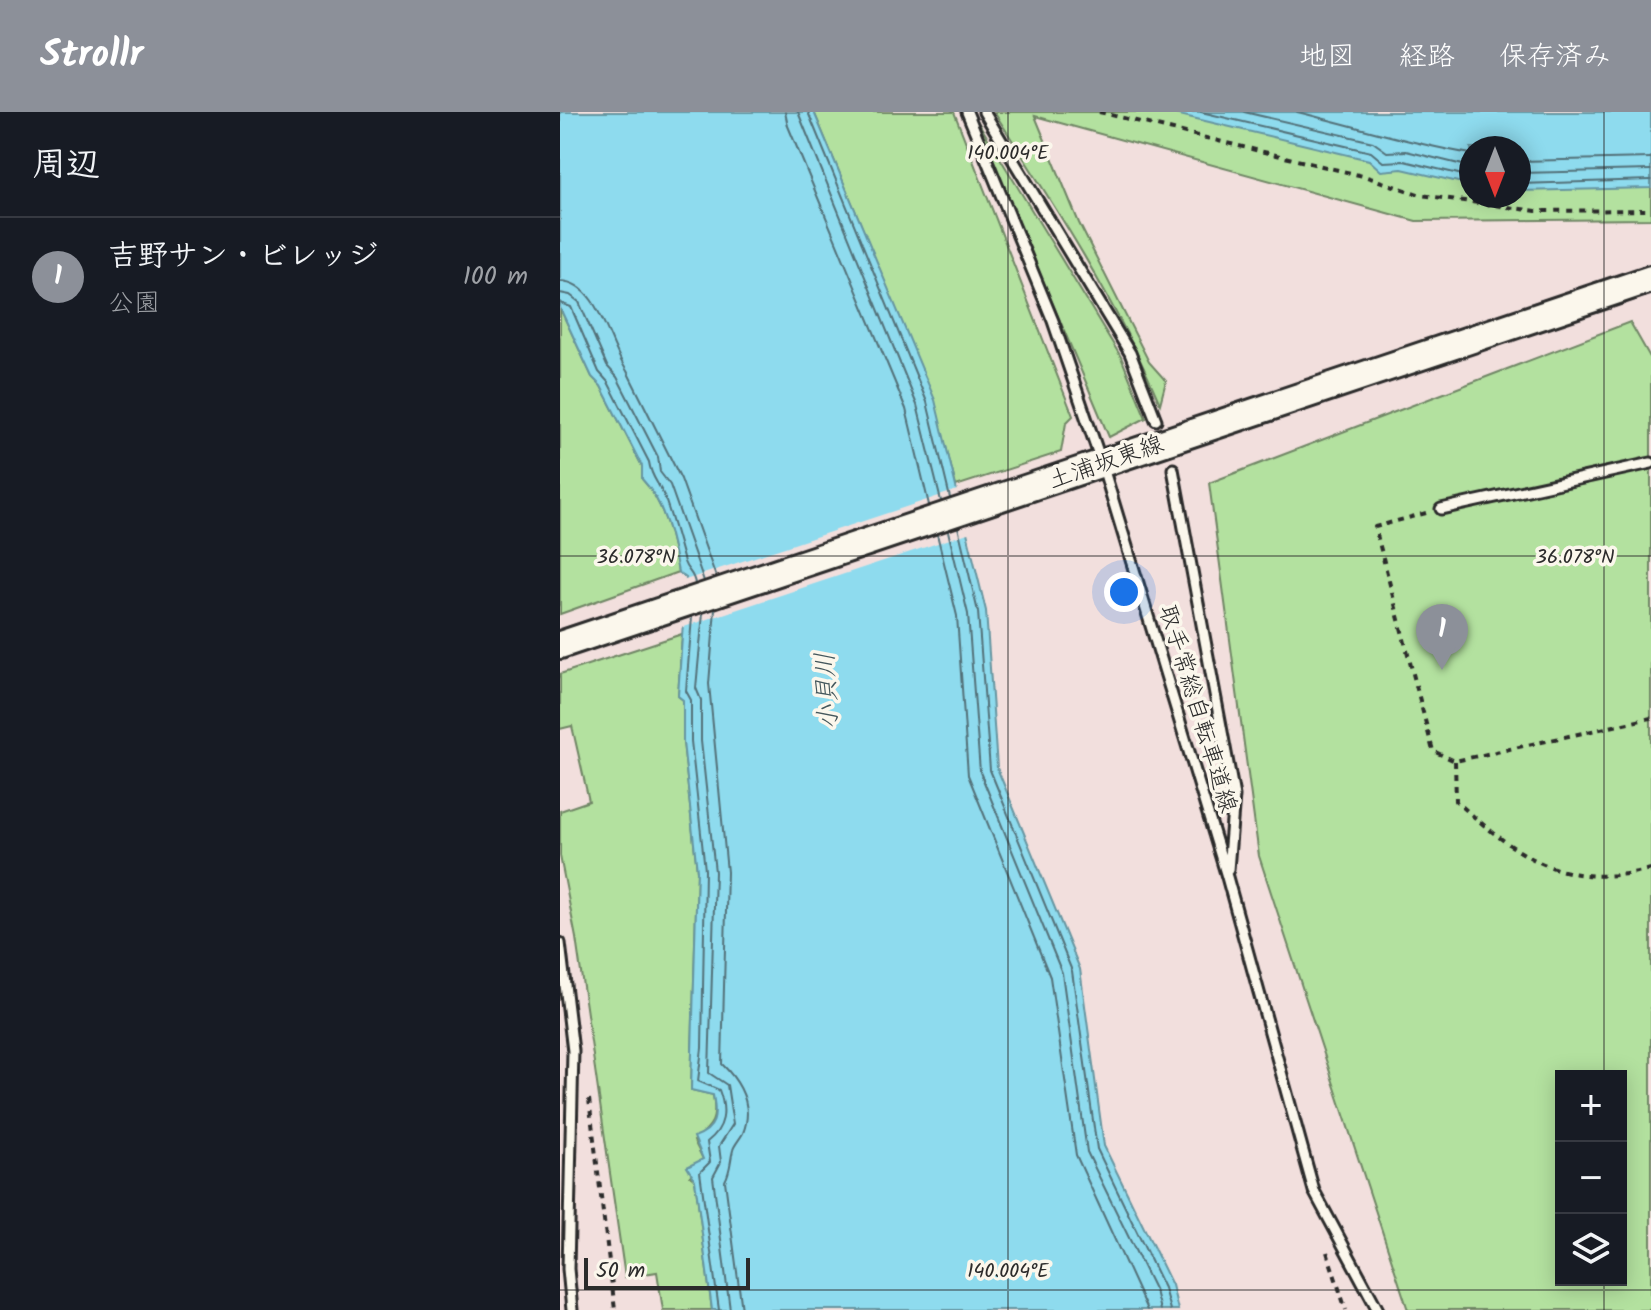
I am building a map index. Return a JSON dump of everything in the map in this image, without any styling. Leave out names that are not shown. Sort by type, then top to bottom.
[{"type":"main road","name":"土浦坂東線","points":[[560,645],[1651,279]]},
{"type":"lane","name":"取手常総自転車道線","points":[[967,112],[1053,321],[1227,877],[1314,1191],[1378,1310]]},
{"type":"lane","points":[[984,112],[1130,353],[1156,420]]},
{"type":"lane","points":[[1441,509],[1651,463]]},
{"type":"lane","points":[[1173,469],[1234,796],[1227,877]]},
{"type":"lane","points":[[560,943],[570,1005],[573,1051],[568,1269],[572,1310]]},
{"type":"lane","points":[[560,984],[570,1005]]},
{"type":"path","points":[[1099,112],[1353,173],[1421,195],[1536,211],[1651,210]]},
{"type":"path","points":[[1441,509],[1375,527],[1433,751],[1455,761],[1651,718]]},
{"type":"path","points":[[1455,761],[1456,801],[1503,844],[1568,875],[1624,876],[1651,869]]},
{"type":"path","points":[[586,1091],[615,1310]]},
{"type":"green space","points":[[814,112],[954,112],[1073,416],[1066,423],[1061,452],[956,486],[934,400]]},
{"type":"green space","points":[[972,112],[1121,357],[1146,418],[1109,437]]},
{"type":"green space","points":[[994,112],[1651,112],[1651,219],[1416,221],[1035,116],[1079,223],[1149,362],[1166,381],[1160,404],[1124,328],[1062,219]]},
{"type":"green space","points":[[560,308],[592,377],[601,386],[642,466],[642,479],[662,511],[678,572],[560,614]]},
{"type":"green space","points":[[1630,322],[1651,359],[1651,1310],[1408,1310],[1259,856],[1209,483]]},
{"type":"green space","points":[[682,634],[678,696],[683,700],[683,742],[697,871],[691,1090],[713,1095],[714,1110],[709,1126],[694,1141],[703,1159],[690,1176],[695,1179],[712,1310],[663,1310],[657,1272],[625,1277],[576,938],[560,856],[560,811],[589,801],[572,726],[560,729],[560,674]]},
{"type":"water","name":"小貝川","points":[[560,112],[814,112],[935,400],[986,611],[997,768],[1080,969],[1104,1146],[1172,1285],[1178,1310],[712,1310],[695,1180],[687,1167],[703,1159],[694,1137],[711,1126],[715,1109],[713,1095],[691,1090],[697,871],[683,742],[683,700],[678,696],[686,578],[678,572],[666,522],[656,499],[642,479],[642,466],[601,386],[592,377],[560,308]]},
{"type":"water","points":[[1167,112],[1651,112],[1651,188],[1531,191],[1531,136],[1459,136],[1459,182],[1402,169],[1381,171],[1369,160]]},
{"type":"pier","points":[[960,489],[971,532],[678,629],[682,581]]},
{"type":"place","name":"吉野サン・ビレッジ","points":[[1442,670]]}]
